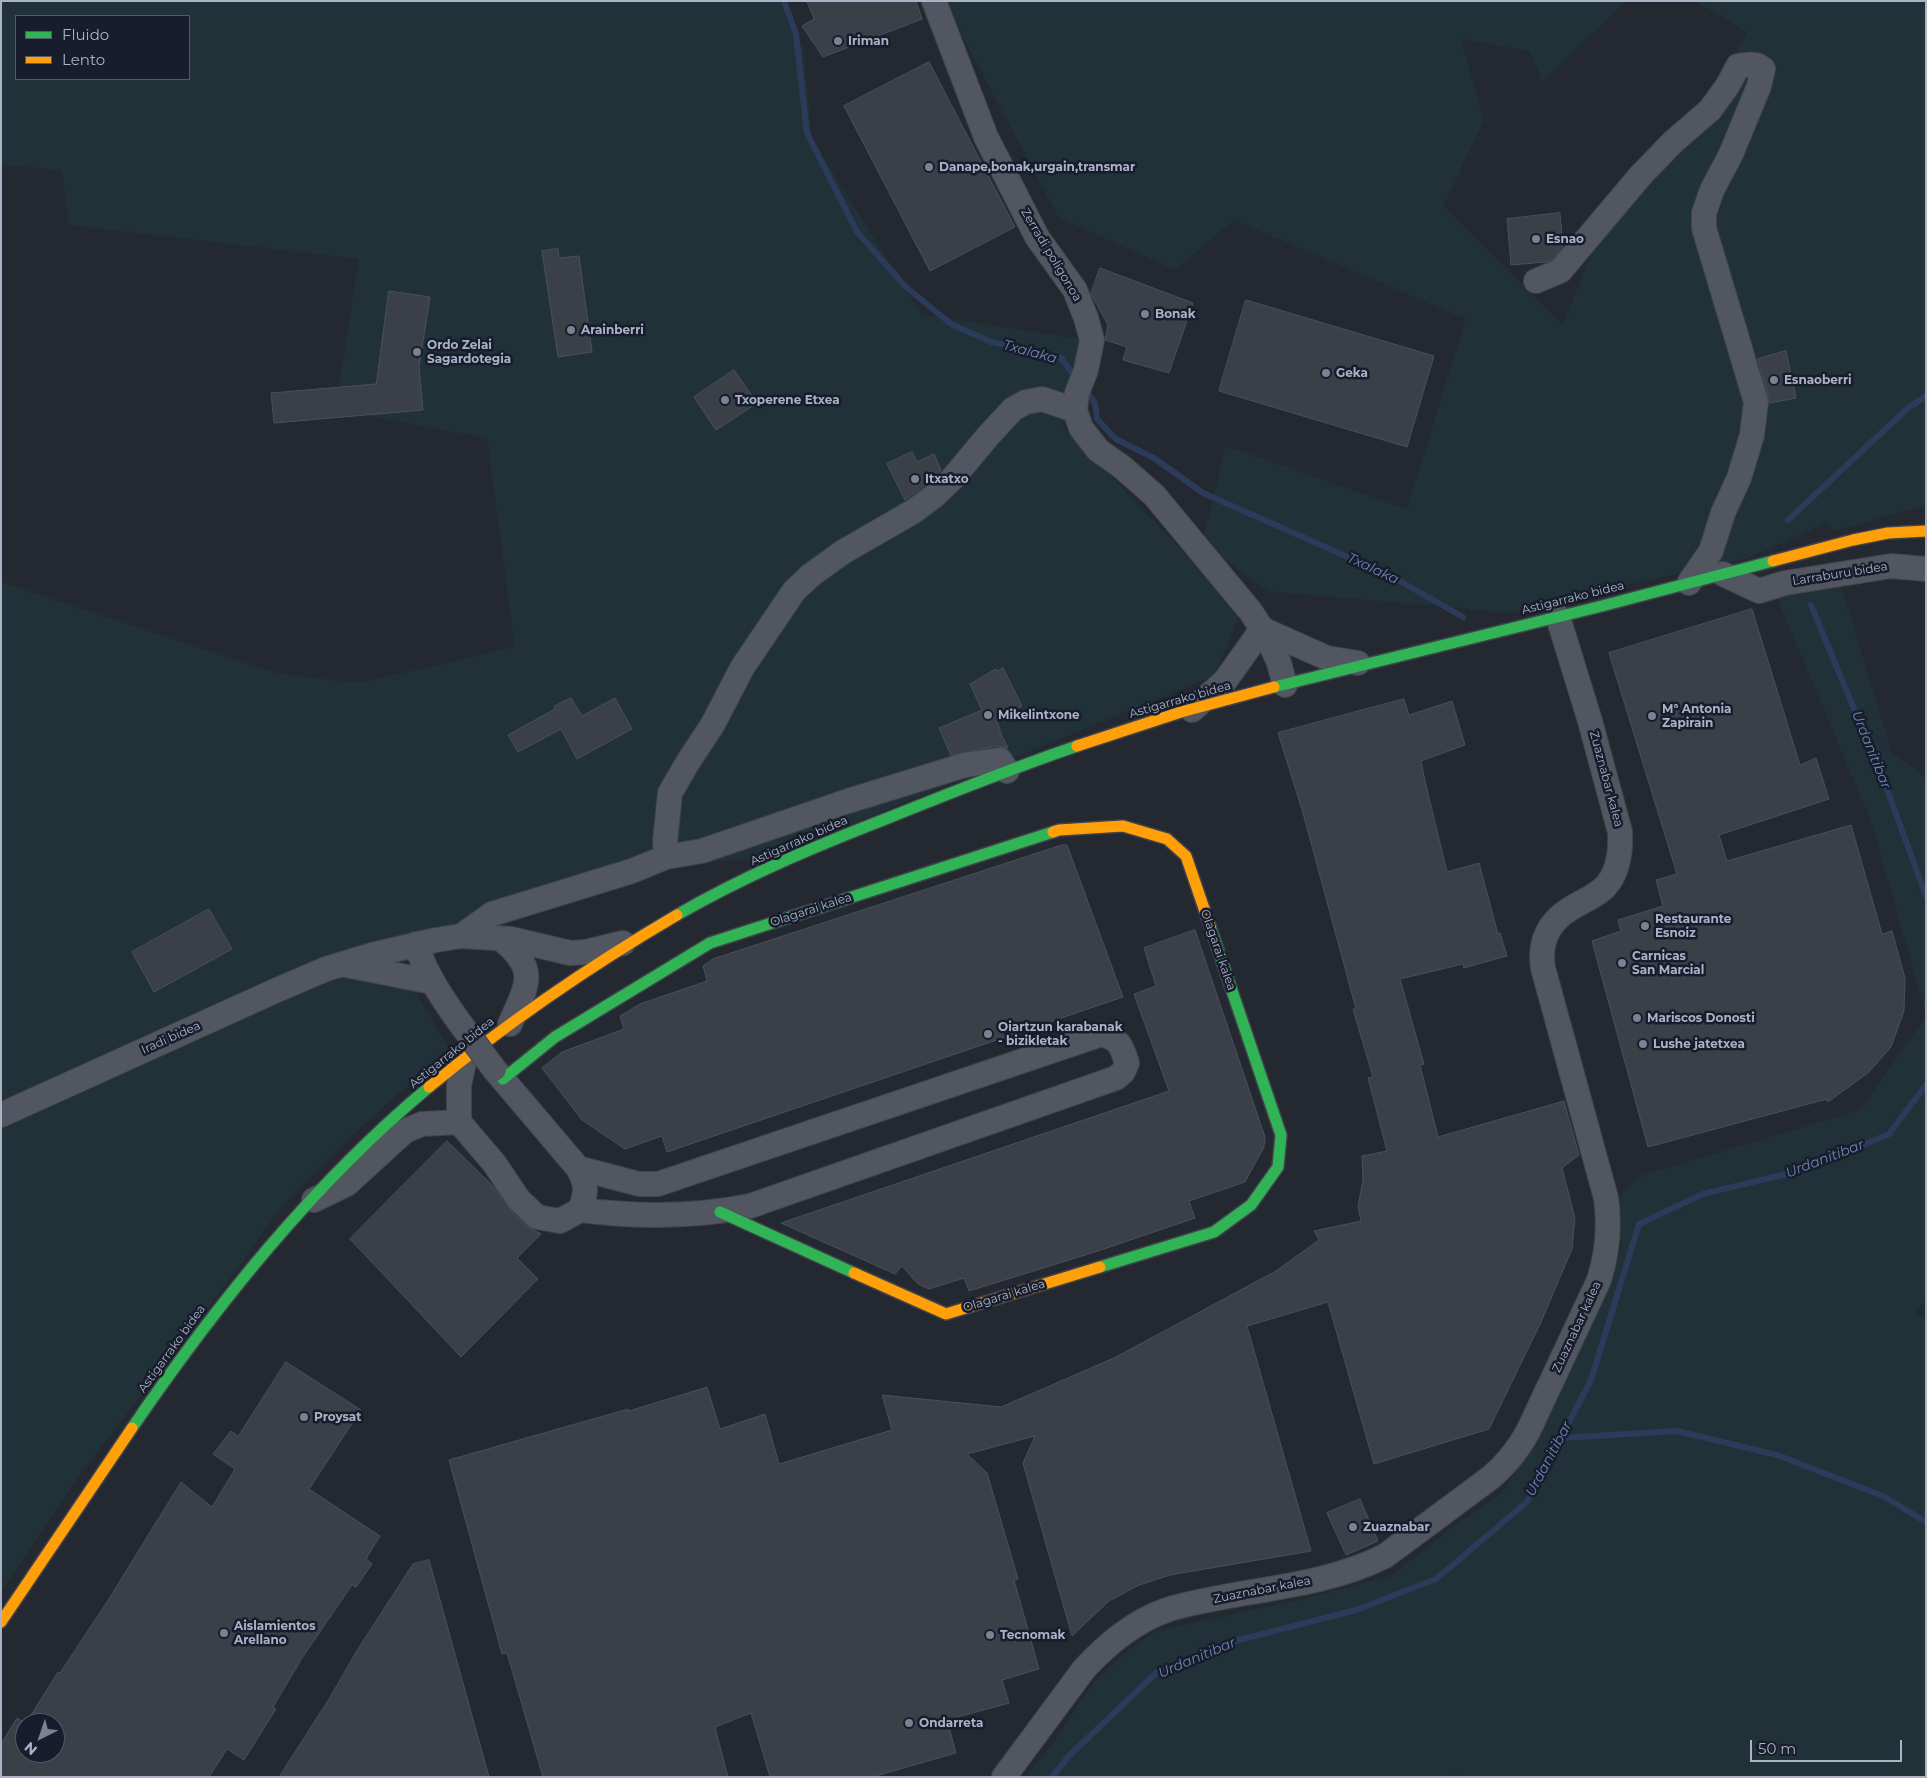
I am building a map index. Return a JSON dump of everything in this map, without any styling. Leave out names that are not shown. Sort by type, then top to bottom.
[{"type":"main road","name":"Astigarrako bidea","points":[[1888,533],[1896,527],[1926,519]]},
{"type":"main road","name":"Astigarrako bidea","points":[[1,1622],[173,1369],[219,1308],[268,1249],[311,1202],[389,1122],[465,1058],[552,994],[637,939],[688,910],[756,874],[819,845],[1008,771],[1128,729],[1285,685],[1450,642],[1558,617],[1853,540],[1888,533],[1926,531]]},
{"type":"main road","name":"Olagarai kalea","points":[[498,1074],[555,1037],[710,943],[1059,830],[1123,826],[1167,840],[1186,856],[1281,1135],[1278,1167],[1251,1205],[1214,1232],[946,1314],[713,1212]]},
{"type":"street","name":"Zerradi poligonoa","points":[[934,1],[989,143],[1037,237],[1075,290],[1086,318],[1092,340],[1086,370],[1076,401]]},
{"type":"street","points":[[1536,281],[1560,271],[1641,175],[1674,141],[1710,110],[1728,85],[1738,66],[1759,65],[1763,69],[1759,86],[1731,154],[1712,190],[1704,213],[1704,228],[1756,402],[1752,436],[1739,478],[1723,513],[1711,551],[1689,583]]},
{"type":"street","points":[[666,857],[665,842],[670,793],[713,724],[742,668],[794,591],[811,575],[843,552],[914,511],[934,496],[953,478],[1013,409],[1026,402],[1042,400],[1076,401],[1081,428],[1098,450],[1122,467],[1154,495],[1200,548],[1262,629],[1279,663],[1285,685]]},
{"type":"street","points":[[1853,540],[1862,571]]},
{"type":"street","name":"Larraburu bidea","points":[[1723,574],[1759,591],[1785,583],[1891,566],[1926,569]]},
{"type":"street","name":"Zuaznabar kalea","points":[[1004,1777],[1084,1669],[1097,1654],[1128,1630],[1157,1614],[1182,1605],[1331,1577],[1366,1565],[1385,1556],[1490,1478],[1503,1467],[1525,1439],[1599,1280],[1609,1240],[1606,1198],[1542,968],[1541,956],[1546,934],[1560,915],[1597,894],[1607,885],[1614,873],[1621,846],[1620,832],[1590,721],[1558,617]]},
{"type":"street","points":[[1262,629],[1327,658],[1366,664]]},
{"type":"street","points":[[1192,710],[1224,680],[1262,629]]},
{"type":"street","points":[[461,936],[492,914],[632,871],[666,857],[702,850],[848,801],[965,766],[1000,760],[1008,771]]},
{"type":"street","points":[[461,936],[511,939],[570,953],[586,952],[637,939]]},
{"type":"street","name":"Iradi bidea","points":[[1,1115],[277,990],[342,964],[416,944],[461,936]]},
{"type":"street","points":[[500,938],[524,962],[527,972],[526,990],[510,1024]]},
{"type":"street","points":[[416,944],[432,982],[457,1019],[498,1074],[578,1168],[586,1185],[580,1210],[560,1222],[537,1217],[519,1200],[494,1163],[459,1122],[458,1085],[465,1058]]},
{"type":"street","points":[[342,964],[432,982]]},
{"type":"street","name":"Olagarai kalea","points":[[578,1168],[639,1184],[658,1184],[1102,1034],[1112,1037],[1120,1043],[1127,1063],[1123,1072],[1116,1078],[750,1206],[713,1212],[611,1214],[580,1210]]},
{"type":"street","points":[[311,1202],[347,1184],[405,1131],[422,1124],[459,1122]]},
{"type":"street","points":[[695,1173],[690,1195],[713,1212]]},
{"type":"shaded area","points":[[1,1],[786,1],[804,50],[812,139],[922,315],[1094,341],[1062,426],[1241,611],[1214,676],[770,857],[655,866],[387,943],[449,1049],[349,1138],[282,1206],[227,1283],[79,1476],[1,1592],[1,582],[279,674],[360,683],[515,647],[487,438],[335,410],[359,259],[69,225],[62,170],[1,165]]},
{"type":"shaded area","points":[[944,1],[1626,1],[1543,81],[1529,51],[1461,39],[1484,121],[1443,206],[1563,325],[1607,213],[1720,86],[1747,32],[1695,1],[1926,1],[1926,505],[1834,531],[1827,523],[1749,558],[1573,597],[1512,613],[1268,591],[1202,543],[1226,446],[1407,509],[1466,319],[1234,220],[1175,270],[1058,217]]},
{"type":"shaded area","points":[[1834,563],[1892,753],[1926,777],[1926,1013],[1870,818],[1768,578]]},
{"type":"shaded area","points":[[1926,1016],[1926,1303],[1914,1311],[1926,1320],[1926,1777],[1461,1777],[1456,1774],[1451,1777],[1026,1777],[1053,1743],[1095,1681],[1127,1651],[1156,1631],[1302,1599],[1391,1576],[1449,1530],[1502,1493],[1545,1426],[1622,1248],[1617,1200],[1637,1177],[1860,1110]]},
{"type":"building","name":"Iriman","points":[[807,1],[916,1],[922,19],[823,57],[802,26],[814,19]]},
{"type":"building","name":"Danape,bonak,urgain,transmar","points":[[929,62],[1015,227],[930,271],[844,106]]},
{"type":"building","name":"Esnao","points":[[1560,213],[1563,246],[1552,260],[1511,265],[1507,219]]},
{"type":"building","points":[[558,249],[559,258],[579,256],[592,352],[558,357],[542,251]]},
{"type":"building","name":"Bonak","points":[[1100,268],[1193,303],[1169,373],[1123,360],[1127,347],[1105,340],[1108,325],[1091,294]]},
{"type":"building","points":[[389,291],[430,297],[419,367],[423,410],[274,423],[271,393],[376,384]]},
{"type":"building","name":"Geka","points":[[1246,300],[1434,356],[1407,447],[1219,391]]},
{"type":"building","name":"Esnaoberri","points":[[1786,351],[1796,398],[1770,403],[1758,359]]},
{"type":"building","name":"Txoperene Etxea","points":[[734,370],[757,403],[716,430],[694,397]]},
{"type":"building","name":"Itxatxo","points":[[912,452],[917,462],[934,454],[941,470],[905,500],[887,464]]},
{"type":"building","points":[[1752,609],[1800,765],[1816,758],[1829,799],[1719,835],[1727,861],[1851,825],[1882,934],[1892,931],[1905,978],[1904,1011],[1891,1047],[1869,1072],[1828,1102],[1827,1099],[1648,1147],[1592,941],[1621,931],[1618,920],[1663,906],[1656,880],[1677,874],[1609,653]]},
{"type":"building","name":"Mikelintxone","points":[[1003,668],[1022,706],[996,720],[1008,748],[998,746],[951,755],[939,728],[982,710],[970,684],[996,669],[997,671]]},
{"type":"building","points":[[571,698],[582,716],[615,698],[632,729],[577,759],[561,729],[518,752],[508,735]]},
{"type":"building","points":[[1404,699],[1409,715],[1452,701],[1465,745],[1421,761],[1425,781],[1447,872],[1479,863],[1498,934],[1500,933],[1507,956],[1464,968],[1463,964],[1400,979],[1424,1064],[1420,1065],[1438,1137],[1564,1101],[1579,1155],[1562,1168],[1575,1218],[1572,1249],[1541,1322],[1489,1429],[1374,1464],[1328,1302],[1247,1326],[1311,1551],[1170,1575],[1139,1585],[1109,1601],[1072,1636],[1023,1463],[1035,1436],[967,1454],[987,1473],[1018,1579],[1014,1580],[1039,1669],[1002,1680],[1009,1703],[947,1720],[956,1753],[872,1777],[770,1777],[751,1713],[715,1727],[728,1777],[543,1777],[507,1653],[502,1654],[449,1460],[628,1409],[629,1411],[707,1387],[720,1429],[765,1414],[779,1464],[892,1430],[882,1395],[1001,1407],[1114,1358],[1276,1271],[1319,1240],[1314,1231],[1361,1221],[1358,1206],[1363,1180],[1362,1156],[1387,1151],[1368,1078],[1373,1077],[1353,1009],[1356,1009],[1303,813],[1278,733]]},
{"type":"building","points":[[1062,845],[1067,845],[1123,997],[667,1152],[662,1136],[625,1149],[582,1120],[542,1068],[562,1052],[624,1029],[620,1016],[640,1004],[707,981],[703,966],[713,959]]},
{"type":"building","points":[[209,909],[232,949],[154,992],[132,952]]},
{"type":"building","points":[[1195,930],[1265,1137],[1264,1147],[1245,1182],[1189,1201],[1195,1218],[1098,1251],[969,1291],[964,1278],[929,1289],[918,1284],[902,1266],[895,1274],[781,1223],[1169,1091],[1134,994],[1156,986],[1144,948]]},
{"type":"building","points":[[447,1141],[493,1186],[510,1210],[528,1227],[541,1234],[517,1258],[538,1279],[461,1357],[350,1239]]},
{"type":"building","points":[[286,1362],[361,1410],[309,1489],[380,1536],[366,1559],[372,1564],[356,1587],[352,1585],[302,1658],[273,1707],[276,1709],[244,1760],[227,1749],[209,1777],[1,1777],[1,1744],[15,1721],[15,1763],[65,1763],[65,1713],[32,1713],[58,1672],[60,1673],[107,1602],[181,1482],[212,1507],[235,1469],[213,1454],[231,1431],[238,1436]]},
{"type":"building","name":"Zuaznabar","points":[[1360,1499],[1378,1541],[1346,1555],[1327,1513]]},
{"type":"building","points":[[429,1560],[489,1777],[279,1777],[413,1564]]},
{"type":"waterway","name":"Txalaka","points":[[784,1],[796,34],[807,133],[857,232],[906,287],[951,324],[991,342],[1061,358],[1076,378]]},
{"type":"waterway","name":"Txalaka","points":[[1084,388],[1095,403],[1097,419],[1116,439],[1154,458],[1203,493],[1391,576],[1463,617]]},
{"type":"waterway","name":"Urdanitibar","points":[[1788,520],[1907,409],[1926,396]]},
{"type":"waterway","name":"Urdanitibar","points":[[1811,605],[1885,784],[1926,896]]},
{"type":"waterway","name":"Urdanitibar","points":[[1052,1777],[1069,1756],[1157,1672],[1235,1641],[1356,1610],[1436,1579],[1527,1502],[1591,1380],[1639,1224],[1703,1194],[1803,1170],[1889,1134],[1926,1085]]},
{"type":"waterway","points":[[1560,1438],[1677,1431],[1777,1455],[1883,1496],[1926,1522]]},
{"type":"traffic: fast","points":[[1274,687],[1598,607],[1773,561]]},
{"type":"traffic: fast","points":[[677,915],[728,887],[807,851],[982,781],[1077,746]]},
{"type":"traffic: fast","points":[[503,1079],[555,1037],[710,943],[1053,832]]},
{"type":"traffic: fast","points":[[1100,1267],[1214,1232],[1251,1205],[1278,1167],[1281,1135],[1210,926]]},
{"type":"traffic: fast","points":[[132,1428],[198,1336],[269,1247],[346,1164],[386,1124],[429,1087]]},
{"type":"traffic: fast","points":[[720,1212],[854,1273]]},
{"type":"traffic: slow","points":[[1773,561],[1888,533],[1926,531]]},
{"type":"traffic: slow","points":[[1077,746],[1181,712],[1274,687]]},
{"type":"traffic: slow","points":[[1053,832],[1123,826],[1167,839],[1186,856],[1210,926]]},
{"type":"traffic: slow","points":[[429,1087],[488,1040],[550,996],[613,954],[677,915]]},
{"type":"traffic: slow","points":[[854,1273],[946,1314],[1100,1267]]},
{"type":"traffic: slow","points":[[1,1622],[132,1428]]},
{"type":"place","name":"Iriman","points":[[838,41]]},
{"type":"place","name":"Danape,bonak,urgain,transmar","points":[[929,167]]},
{"type":"place","name":"Esnao","points":[[1536,239]]},
{"type":"place","name":"Bonak","points":[[1145,314]]},
{"type":"place","name":"Arainberri","points":[[571,330]]},
{"type":"place","name":"Ordo Zelai Sagardotegia","points":[[417,352]]},
{"type":"place","name":"Geka","points":[[1326,373]]},
{"type":"place","name":"Esnaoberri","points":[[1774,380]]},
{"type":"place","name":"Txoperene Etxea","points":[[725,400]]},
{"type":"place","name":"Itxatxo","points":[[915,479]]},
{"type":"place","name":"Mikelintxone","points":[[988,715]]},
{"type":"place","name":"Mª Antonia Zapirain","points":[[1652,716]]},
{"type":"place","name":"Restaurante Esnoiz","points":[[1645,926]]},
{"type":"place","name":"Carnicas San Marcial","points":[[1622,963]]},
{"type":"place","name":"Mariscos Donosti","points":[[1637,1018]]},
{"type":"place","name":"Oiartzun karabanak - bizikletak","points":[[988,1034]]},
{"type":"place","name":"Lushe jatetxea","points":[[1643,1044]]},
{"type":"place","name":"Proysat","points":[[304,1417]]},
{"type":"place","name":"Zuaznabar","points":[[1353,1527]]},
{"type":"place","name":"Aislamientos Arellano","points":[[224,1633]]},
{"type":"place","name":"Tecnomak","points":[[990,1635]]},
{"type":"place","name":"Ondarreta","points":[[909,1723]]}]
